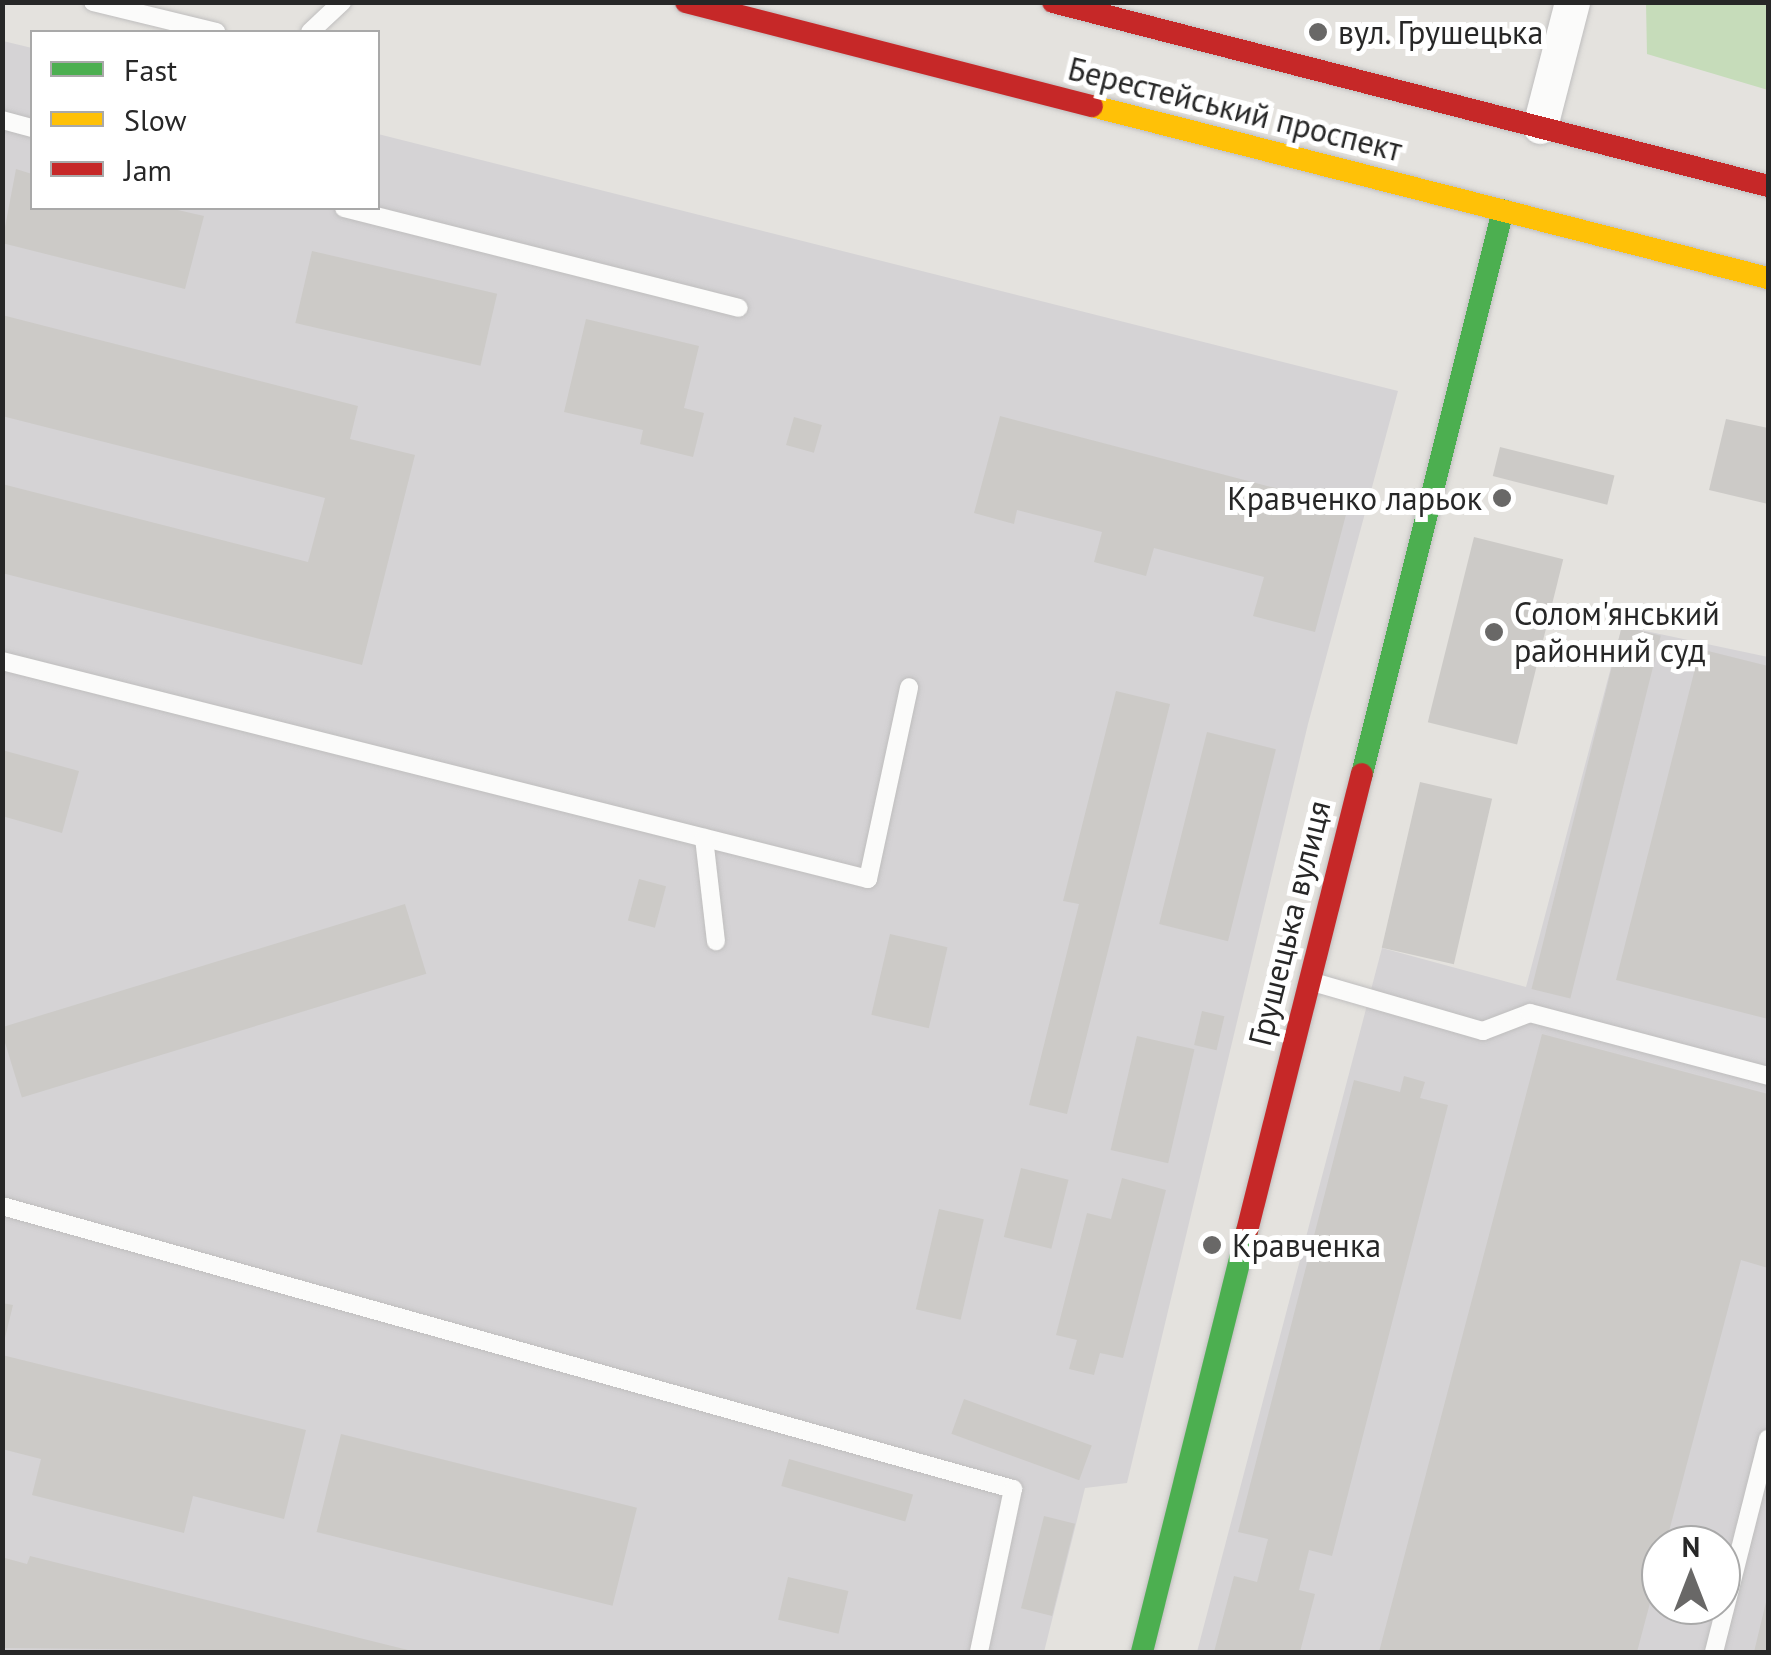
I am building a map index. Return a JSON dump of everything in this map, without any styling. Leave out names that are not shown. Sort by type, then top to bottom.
[{"type":"main road","name":"Берестейський проспект","points":[[686,2],[1768,278]]},
{"type":"main road","name":"Берестейський проспект","points":[[1053,2],[1768,186]]},
{"type":"main road","name":"Грушецька вулиця","points":[[1142,1652],[1503,210]]},
{"type":"street","points":[[1540,126],[1572,2]]},
{"type":"lane","points":[[93,2],[208,30]]},
{"type":"lane","points":[[312,30],[342,2]]},
{"type":"lane","points":[[2,120],[30,127]]},
{"type":"lane","points":[[352,210],[739,308]]},
{"type":"lane","points":[[2,661],[868,879],[909,687]]},
{"type":"lane","points":[[704,838],[716,941]]},
{"type":"lane","points":[[1308,980],[1484,1031],[1530,1013],[1768,1076]]},
{"type":"lane","points":[[2,1206],[1013,1489],[980,1652]]},
{"type":"lane","points":[[1714,1652],[1768,1438]]},
{"type":"shaded area","points":[[3,41],[30,48],[30,210],[380,210],[380,135],[1398,391],[1308,724],[1127,1483],[1085,1488],[1044,1652],[3,1652]]},
{"type":"shaded area","points":[[1622,626],[1768,657],[1768,1652],[1197,1652],[1382,948],[1526,987]]},
{"type":"green space","points":[[1646,3],[1768,3],[1768,90],[1647,54]]},
{"type":"building","points":[[16,169],[30,173],[30,210],[178,210],[204,216],[185,289],[2,243]]},
{"type":"building","points":[[312,251],[497,294],[480,366],[295,323]]},
{"type":"building","points":[[2,315],[358,406],[350,439],[415,455],[362,665],[2,573],[2,484],[308,562],[325,498],[2,416]]},
{"type":"building","points":[[586,319],[699,346],[684,408],[704,413],[693,457],[640,444],[643,430],[564,412]]},
{"type":"building","points":[[1000,416],[1348,507],[1315,632],[1253,616],[1264,577],[1154,548],[1146,576],[1094,562],[1102,532],[1017,510],[1014,524],[974,513]]},
{"type":"building","points":[[794,417],[822,425],[814,453],[786,445]]},
{"type":"building","points":[[1726,419],[1768,428],[1768,504],[1709,490]]},
{"type":"building","points":[[1500,447],[1614,476],[1607,505],[1493,476]]},
{"type":"building","name":"Солом'янський районний суд","points":[[1474,537],[1563,559],[1517,745],[1428,722]]},
{"type":"building","points":[[1622,626],[1661,636],[1570,999],[1532,989]]},
{"type":"building","points":[[1700,649],[1768,666],[1768,1019],[1616,980]]},
{"type":"building","points":[[1116,691],[1170,704],[1067,1114],[1029,1105],[1079,904],[1063,901]]},
{"type":"building","points":[[1207,732],[1276,749],[1228,941],[1159,924]]},
{"type":"building","points":[[2,750],[79,771],[62,833],[2,816]]},
{"type":"building","points":[[1420,782],[1492,799],[1454,964],[1382,948]]},
{"type":"building","points":[[639,879],[666,886],[655,928],[628,921]]},
{"type":"building","points":[[405,904],[426,974],[22,1097],[2,1027]]},
{"type":"building","points":[[890,934],[947,947],[929,1028],[871,1015]]},
{"type":"building","points":[[1202,1011],[1224,1016],[1217,1050],[1194,1045]]},
{"type":"building","points":[[1542,1034],[1768,1094],[1768,1268],[1741,1260],[1671,1525],[1641,1525],[1641,1625],[1644,1625],[1637,1652],[1379,1652]]},
{"type":"building","points":[[1137,1036],[1194,1049],[1168,1163],[1111,1150]]},
{"type":"building","points":[[1404,1076],[1425,1082],[1420,1098],[1448,1105],[1332,1556],[1309,1550],[1299,1590],[1315,1594],[1300,1652],[1214,1652],[1234,1576],[1257,1582],[1268,1539],[1238,1532],[1354,1080],[1400,1092]]},
{"type":"building","points":[[1021,1168],[1069,1180],[1051,1249],[1004,1237]]},
{"type":"building","points":[[1122,1178],[1166,1190],[1123,1358],[1100,1353],[1094,1375],[1069,1369],[1077,1340],[1056,1335],[1087,1213],[1111,1219]]},
{"type":"building","points":[[939,1209],[984,1219],[961,1320],[916,1309]]},
{"type":"building","points":[[2,1303],[13,1305],[4,1342],[2,1342]]},
{"type":"building","points":[[2,1355],[306,1430],[284,1519],[193,1496],[184,1533],[32,1495],[41,1459],[2,1449]]},
{"type":"building","points":[[964,1399],[1092,1446],[1079,1480],[951,1434]]},
{"type":"building","points":[[341,1434],[637,1508],[613,1606],[317,1532]]},
{"type":"building","points":[[789,1459],[913,1495],[905,1521],[781,1486]]},
{"type":"building","points":[[1044,1516],[1075,1524],[1052,1616],[1021,1608]]},
{"type":"building","points":[[30,1556],[412,1652],[2,1648],[5,1558],[27,1564]]},
{"type":"building","points":[[788,1577],[848,1591],[839,1634],[778,1620]]},
{"type":"building","points":[[1767,1598],[1768,1652],[1754,1652]]},
{"type":"traffic: fast","points":[[1362,774],[1503,210]]},
{"type":"traffic: fast","points":[[1142,1652],[1247,1231]]},
{"type":"traffic: slow","points":[[1092,106],[1768,278]]},
{"type":"traffic: jam","points":[[686,2],[1092,106]]},
{"type":"traffic: jam","points":[[1053,2],[1768,186]]},
{"type":"traffic: jam","points":[[1247,1231],[1362,774]]},
{"type":"place","name":"вул. Грушецька","points":[[1318,32]]},
{"type":"place","name":"Кравченко ларьок","points":[[1502,498]]},
{"type":"place","name":"Солом'янський районний суд","points":[[1494,632]]},
{"type":"place","name":"Кравченка","points":[[1212,1245]]}]
